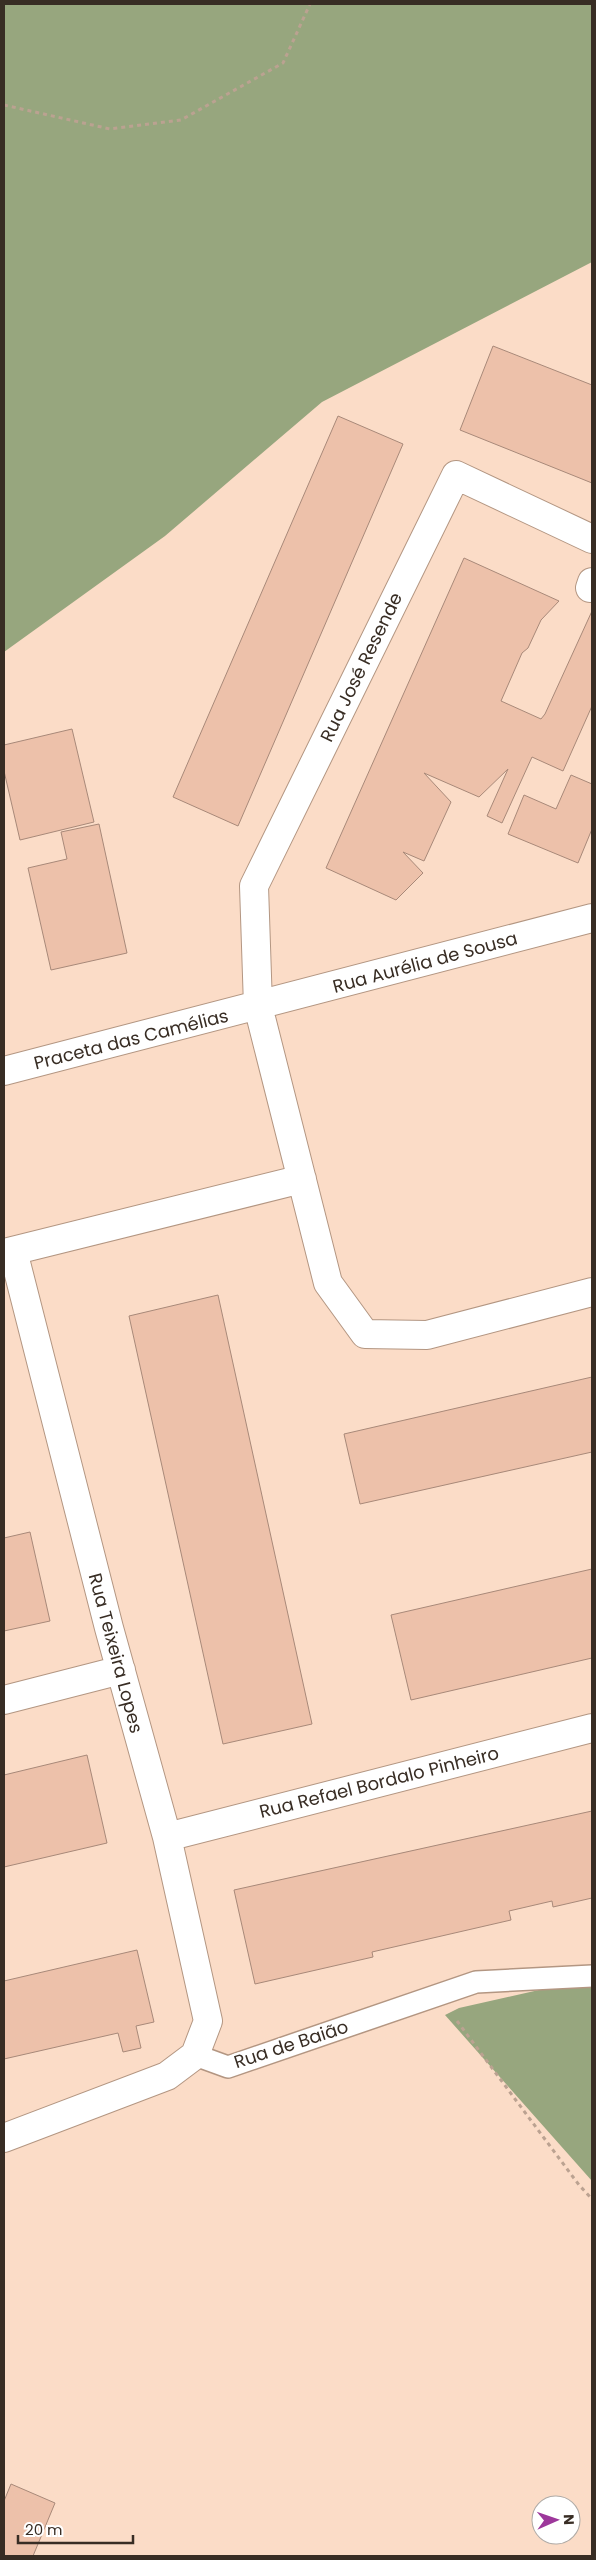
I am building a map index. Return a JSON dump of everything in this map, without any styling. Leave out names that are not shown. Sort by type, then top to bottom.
[{"type":"street","name":"Rua José Resende","points":[[258,1006],[254,886],[456,475],[592,539]]},
{"type":"street","name":"Rua Aurélia de Sousa","points":[[258,1006],[592,918]]},
{"type":"street","name":"Praceta das Camélias","points":[[4,1071],[258,1006]]},
{"type":"street","points":[[258,1006],[328,1283],[365,1334],[426,1335],[592,1292]]},
{"type":"street","points":[[8,1252],[302,1178]]},
{"type":"street","name":"Rua Teixeira Lopes","points":[[8,1252],[120,1670],[167,1836],[208,2021],[195,2055]]},
{"type":"street","points":[[4,1700],[120,1670]]},
{"type":"street","name":"Rua Refael Bordalo Pinheiro","points":[[167,1836],[592,1728]]},
{"type":"street","points":[[4,2138],[167,2076],[195,2055]]},
{"type":"lane","name":"Rua de Baião","points":[[195,2055],[228,2067],[476,1982],[592,1976]]},
{"type":"path","points":[[4,105],[110,129],[182,120],[283,63],[310,4]]},
{"type":"path","points":[[437,1995],[592,2199]]},
{"type":"green space","points":[[4,4],[592,4],[592,262],[322,402],[165,536],[4,652]]},
{"type":"green space","points":[[592,1978],[592,2181],[445,2015],[459,2008]]},
{"type":"building","points":[[493,346],[592,385],[592,483],[460,430]]},
{"type":"building","points":[[338,416],[403,444],[238,826],[173,797]]},
{"type":"building","points":[[464,558],[559,601],[541,620],[528,648],[522,653],[501,701],[541,719],[592,611],[592,706],[563,771],[532,757],[502,823],[487,816],[508,769],[479,797],[424,773],[451,802],[424,861],[403,852],[423,873],[396,900],[326,868]]},
{"type":"building","points":[[72,729],[94,822],[20,840],[4,771],[4,745]]},
{"type":"building","points":[[571,775],[592,784],[592,829],[578,863],[508,834],[524,795],[556,809]]},
{"type":"building","points":[[99,824],[127,953],[51,970],[28,868],[67,859],[61,832]]},
{"type":"building","points":[[218,1295],[312,1724],[223,1744],[129,1316]]},
{"type":"building","points":[[592,1377],[592,1452],[360,1504],[344,1434]]},
{"type":"building","points":[[30,1532],[50,1621],[4,1631],[4,1538]]},
{"type":"building","points":[[592,1569],[592,1658],[411,1700],[391,1615]]},
{"type":"building","points":[[87,1755],[107,1843],[4,1867],[4,1775]]},
{"type":"building","points":[[592,1811],[592,1898],[553,1907],[552,1901],[509,1911],[511,1920],[372,1952],[373,1957],[255,1984],[234,1890]]},
{"type":"building","points":[[137,1950],[154,2022],[136,2026],[141,2048],[123,2052],[118,2033],[4,2059],[4,1981]]},
{"type":"building","points":[[11,2484],[55,2503],[33,2556],[4,2556],[4,2501]]}]
